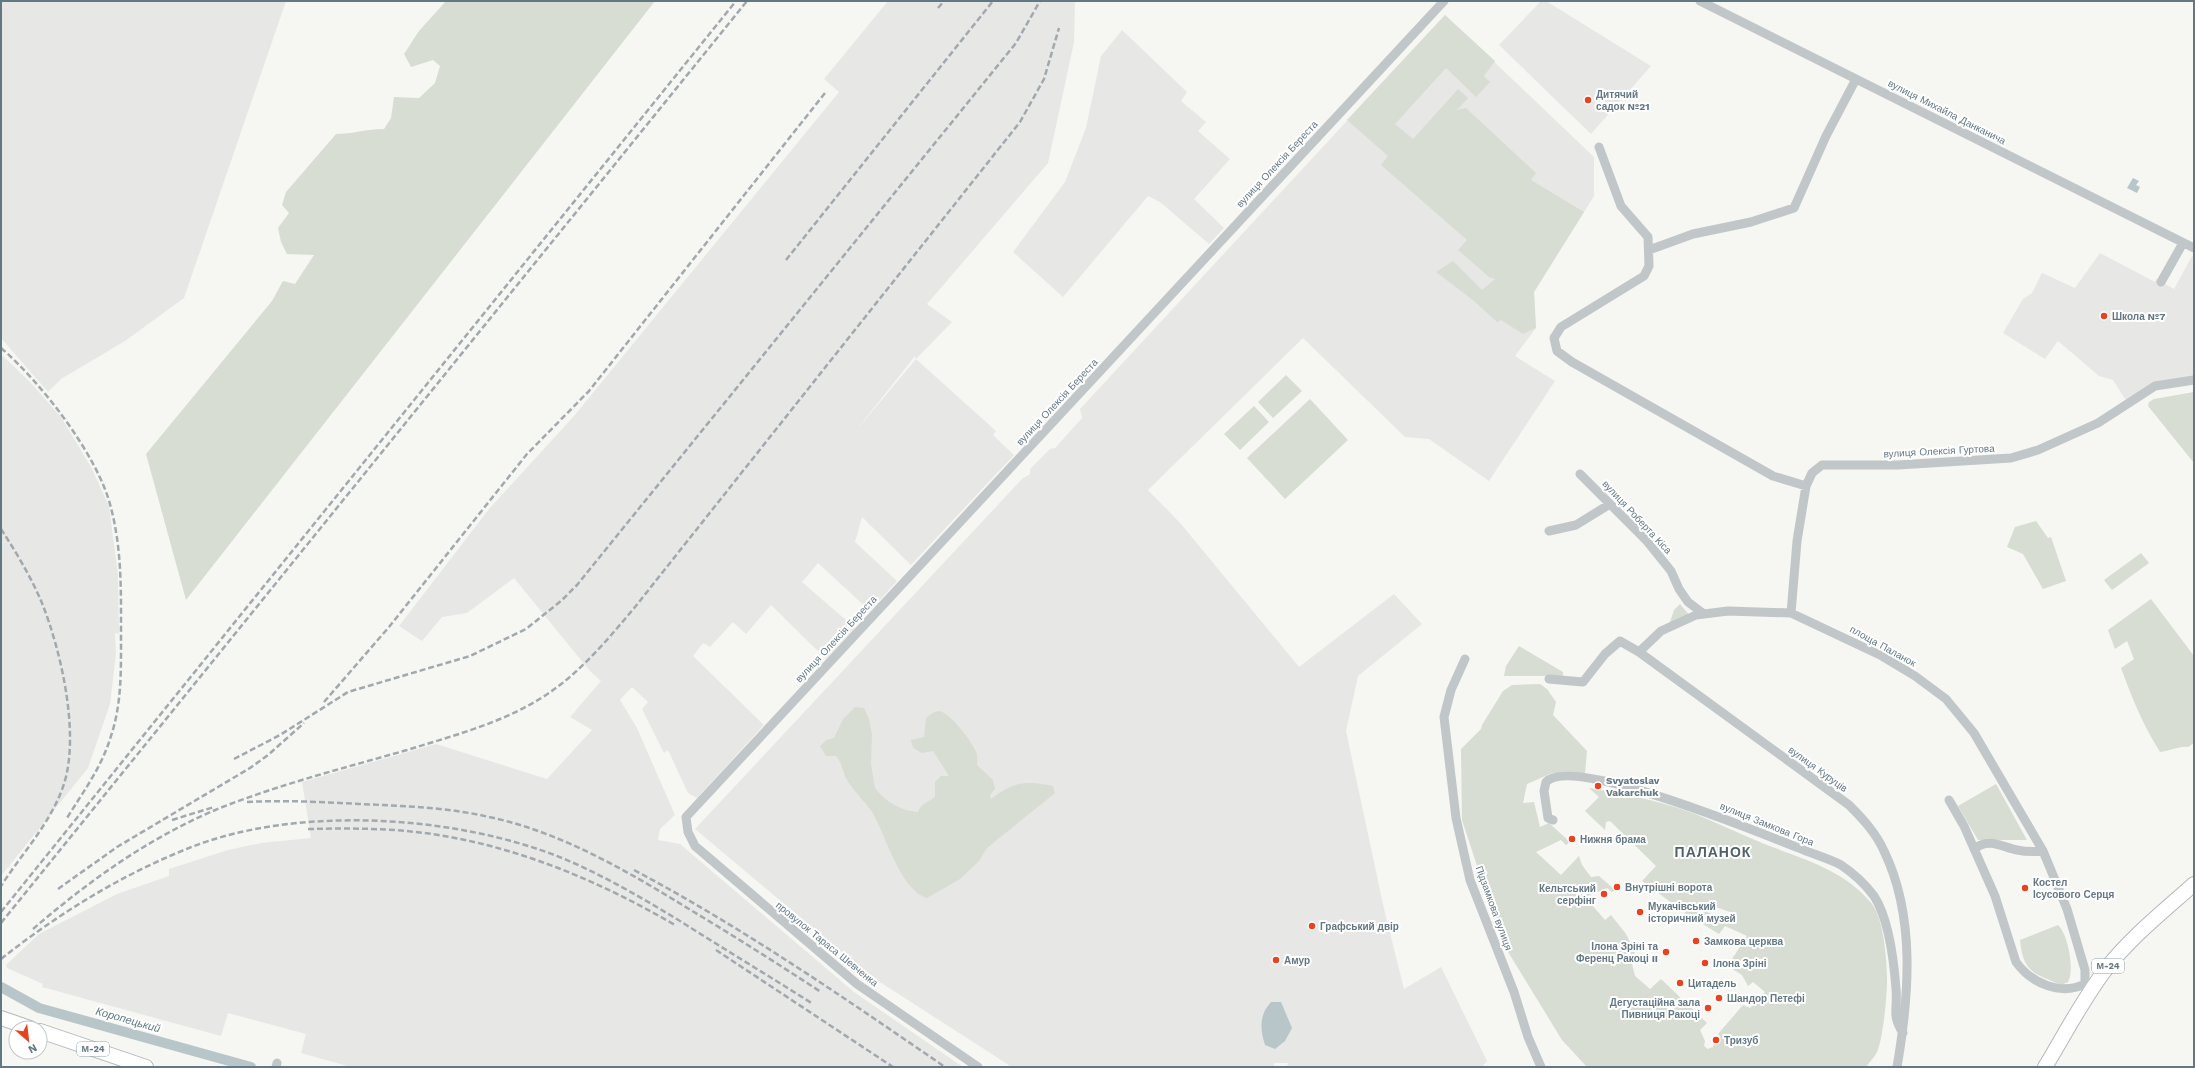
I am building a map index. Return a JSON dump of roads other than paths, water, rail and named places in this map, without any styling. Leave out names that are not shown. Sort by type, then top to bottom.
[{"type":"highway","name":"М-24","points":[[2045,1067],[2089,986],[2119,954],[2194,884]]},
{"type":"highway","name":"М-24","points":[[48,1034],[146,1067]]},
{"type":"street","name":"вулиця Олексія Береста","points":[[686,817],[1444,1]]},
{"type":"street","name":"вулиця Михайла Данканича","points":[[1700,1],[2194,248]]},
{"type":"street","points":[[1649,250],[1693,234],[1751,222],[1794,208],[1826,136],[1856,79]]},
{"type":"street","points":[[1599,147],[1621,206],[1648,237],[1649,266],[1644,276],[1561,327],[1554,338],[1557,351],[1572,362],[1773,476],[1806,486]]},
{"type":"street","points":[[2162,282],[2183,243]]},
{"type":"street","name":"вулиця Олексія Гуртова","points":[[1791,613],[1797,541],[1806,486],[1812,473],[1822,465],[1898,465],[2011,458],[2038,450],[2098,423],[2156,386],[2194,380]]},
{"type":"street","name":"вулиця Роберта Кіса","points":[[1580,474],[1646,540],[1671,571],[1679,589],[1688,602],[1704,614]]},
{"type":"street","points":[[1549,531],[1576,524],[1610,504]]},
{"type":"street","name":"площа Паланок","points":[[1639,652],[1661,631],[1696,615],[1728,610],[1791,613],[1880,655],[1915,676],[1946,700],[1974,733],[2043,851],[2067,909],[2089,986]]},
{"type":"street","name":"вулиця Куруців","points":[[1549,679],[1584,682],[1605,654],[1620,640],[1639,652],[1849,805],[1867,824],[1884,850],[1901,901],[1908,975],[1907,1004],[1897,1067]]},
{"type":"street","name":"Підзамкова вулиця","points":[[1465,659],[1450,690],[1444,717],[1456,818],[1470,880],[1514,992],[1528,1037],[1541,1067]]},
{"type":"street","name":"вулиця Замкова Гора","points":[[1553,820],[1548,818],[1544,791],[1546,782],[1553,777],[1582,777],[1661,796],[1840,865],[1866,886],[1883,914],[1894,963],[1896,992],[1895,1020],[1903,1033]]},
{"type":"street","points":[[1949,800],[1964,826],[2006,924],[2016,962],[2032,980],[2060,988],[2074,989],[2089,986]]},
{"type":"street","name":"провулок Тараса Шевченка","points":[[686,817],[688,832],[695,846],[768,910],[857,984],[978,1067]]},
{"type":"street","points":[[1974,848],[1980,844],[1988,842],[2015,850],[2029,852],[2043,851]]},
{"type":"waterway","name":"Коропецький","points":[[1,987],[39,1008],[251,1067]]},
{"type":"railway","points":[[1,912],[736,1]]},
{"type":"railway","points":[[1,923],[747,1]]},
{"type":"railway","points":[[938,8],[944,1]]},
{"type":"railway","points":[[786,260],[993,1]]},
{"type":"railway","points":[[234,759],[280,735],[348,692],[470,656],[526,629],[561,601],[577,585],[1016,43],[1040,1]]},
{"type":"railway","points":[[33,929],[76,894],[122,861],[169,832],[194,820],[220,808],[266,791],[407,750],[496,721],[530,705],[559,686],[571,676],[594,654],[635,607],[1020,122],[1044,79],[1059,28]]},
{"type":"railway","points":[[324,702],[389,627],[527,454],[589,391],[825,93]]},
{"type":"railway","points":[[1,348],[17,363],[50,400],[81,444],[94,466],[104,488],[115,524],[121,587],[121,674],[117,713],[110,739],[102,760],[67,818]]},
{"type":"railway","points":[[1,529],[33,584],[49,622],[62,668],[69,717],[70,741],[64,784],[52,812],[1,886]]},
{"type":"railway","points":[[58,889],[117,847],[250,768],[268,755],[304,723]]},
{"type":"railway","points":[[247,802],[317,802],[441,809],[489,817],[542,832],[593,854],[642,881],[821,992]]},
{"type":"railway","points":[[172,820],[214,807]]},
{"type":"railway","points":[[1,959],[45,926],[91,897],[139,870],[189,848],[231,834],[278,825],[326,821],[376,821],[426,825],[474,832],[520,843],[562,858],[607,879],[651,904],[813,1004]]},
{"type":"railway","points":[[308,829],[397,830],[432,834],[480,843],[509,851],[566,871],[621,896],[675,925]]},
{"type":"railway","points":[[634,870],[753,939],[831,989],[945,1067]]},
{"type":"railway","points":[[716,950],[893,1067]]},
{"type":"place","name":"Дитячий садок №21","points":[[1588,100]]},
{"type":"place","name":"Школа №7","points":[[2104,316]]},
{"type":"place","name":"Svyatoslav Vakarchuk","points":[[1598,786]]},
{"type":"place","name":"Нижня брама","points":[[1572,839]]},
{"type":"place","name":"Внутрішні ворота","points":[[1617,887]]},
{"type":"place","name":"Костел Ісусового Серця","points":[[2025,888]]},
{"type":"place","name":"Кельтський серфінг","points":[[1604,894]]},
{"type":"place","name":"Мукачівський історичний музей","points":[[1640,912]]},
{"type":"place","name":"Графський двір","points":[[1312,926]]},
{"type":"place","name":"Замкова церква","points":[[1696,941]]},
{"type":"place","name":"Ілона Зріні та Ференц Ракоці II","points":[[1666,952]]},
{"type":"place","name":"Амур","points":[[1276,960]]},
{"type":"place","name":"Ілона Зріні","points":[[1705,963]]},
{"type":"place","name":"Цитадель","points":[[1680,983]]},
{"type":"place","name":"Шандор Петефі","points":[[1719,998]]},
{"type":"place","name":"Дегустаційна зала Пивниця Ракоці","points":[[1708,1008]]},
{"type":"place","name":"Тризуб","points":[[1716,1040]]},
{"type":"district","name":"ПАЛАНОК","points":[[1713,852]]}]
